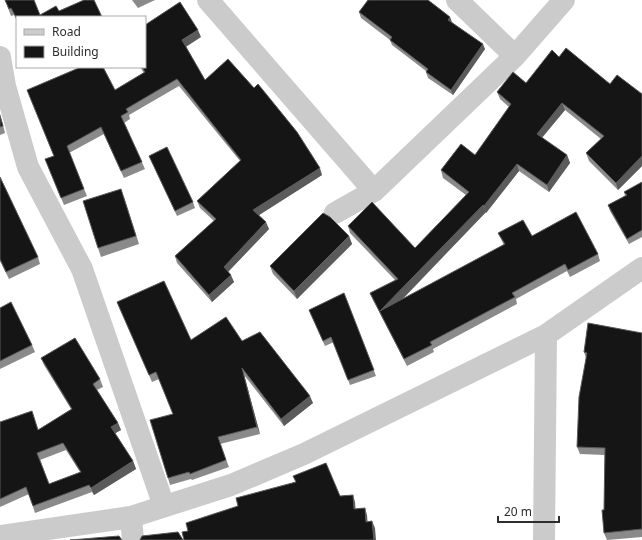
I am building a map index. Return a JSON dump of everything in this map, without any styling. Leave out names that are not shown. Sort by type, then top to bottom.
[{"type":"street","points":[[208,0],[374,191]]},
{"type":"street","points":[[457,0],[515,56]]},
{"type":"street","points":[[335,213],[374,191],[515,56],[564,0]]},
{"type":"street","points":[[0,57],[5,86],[28,167],[82,269],[164,506]]},
{"type":"street","points":[[0,536],[131,517],[231,485],[304,454],[546,336],[642,268]]},
{"type":"street","points":[[544,540],[546,336]]},
{"type":"street","points":[[131,517],[133,540]]},
{"type":"building","points":[[5,0],[34,0],[40,15],[56,6],[59,11],[84,0],[94,0],[102,16],[16,17],[11,8],[9,9]]},
{"type":"building","points":[[368,0],[428,0],[450,17],[448,20],[483,44],[451,90],[426,72],[428,69],[390,40],[392,37],[359,12]]},
{"type":"building","points":[[180,2],[198,30],[182,40],[205,80],[228,59],[254,88],[258,84],[297,132],[320,168],[253,210],[266,222],[224,267],[231,275],[209,295],[175,256],[216,219],[197,201],[241,160],[177,79],[126,109],[128,112],[121,116],[142,162],[121,171],[101,127],[67,146],[84,189],[61,198],[45,159],[54,156],[27,90],[79,68],[104,68],[115,90],[145,72],[143,68],[146,68],[146,24]]},
{"type":"building","points":[[566,48],[610,84],[617,75],[642,94],[642,156],[616,183],[586,153],[604,136],[562,103],[537,134],[567,155],[547,185],[517,164],[484,206],[483,205],[380,311],[505,244],[498,233],[523,220],[532,236],[576,212],[598,254],[568,270],[565,264],[512,293],[515,297],[430,342],[432,345],[404,359],[370,293],[398,279],[348,226],[372,202],[415,248],[469,192],[441,170],[461,144],[475,155],[511,104],[497,92],[513,72],[526,83],[552,50],[559,57]]},
{"type":"building","points":[[0,116],[3,126],[0,127]]},
{"type":"building","points":[[167,147],[193,202],[175,211],[149,156]]},
{"type":"building","points":[[0,177],[38,257],[6,272],[0,259]]},
{"type":"building","points":[[642,182],[642,230],[627,239],[608,205],[627,195],[624,192]]},
{"type":"building","points":[[121,189],[136,236],[98,248],[83,201]]},
{"type":"building","points":[[323,213],[330,217],[349,236],[294,291],[270,266]]},
{"type":"building","points":[[164,281],[191,340],[226,317],[242,341],[260,332],[310,396],[281,419],[242,368],[257,427],[218,437],[226,460],[190,474],[189,472],[168,478],[150,420],[173,414],[156,372],[149,375],[117,302]]},
{"type":"building","points":[[344,293],[374,370],[348,380],[331,337],[323,341],[309,310]]},
{"type":"building","points":[[11,302],[32,345],[0,361],[0,308]]},
{"type":"building","points":[[588,323],[642,333],[642,529],[604,533],[602,510],[604,510],[605,448],[577,447],[579,397],[587,353],[584,352]]},
{"type":"building","points":[[75,338],[100,379],[93,384],[118,423],[111,427],[133,461],[91,488],[89,485],[33,506],[26,487],[0,499],[0,422],[32,411],[38,430],[72,409],[41,358]],"holes":[[[63,443],[81,472],[49,484],[37,453]]]},
{"type":"building","points":[[326,463],[340,496],[353,495],[354,509],[365,508],[366,522],[372,521],[374,540],[184,540],[182,532],[188,531],[186,523],[238,506],[236,498],[296,482],[293,476]]},
{"type":"building","points":[[178,532],[183,540],[140,540],[142,536]]},
{"type":"building","points":[[119,536],[122,540],[70,540]]}]
